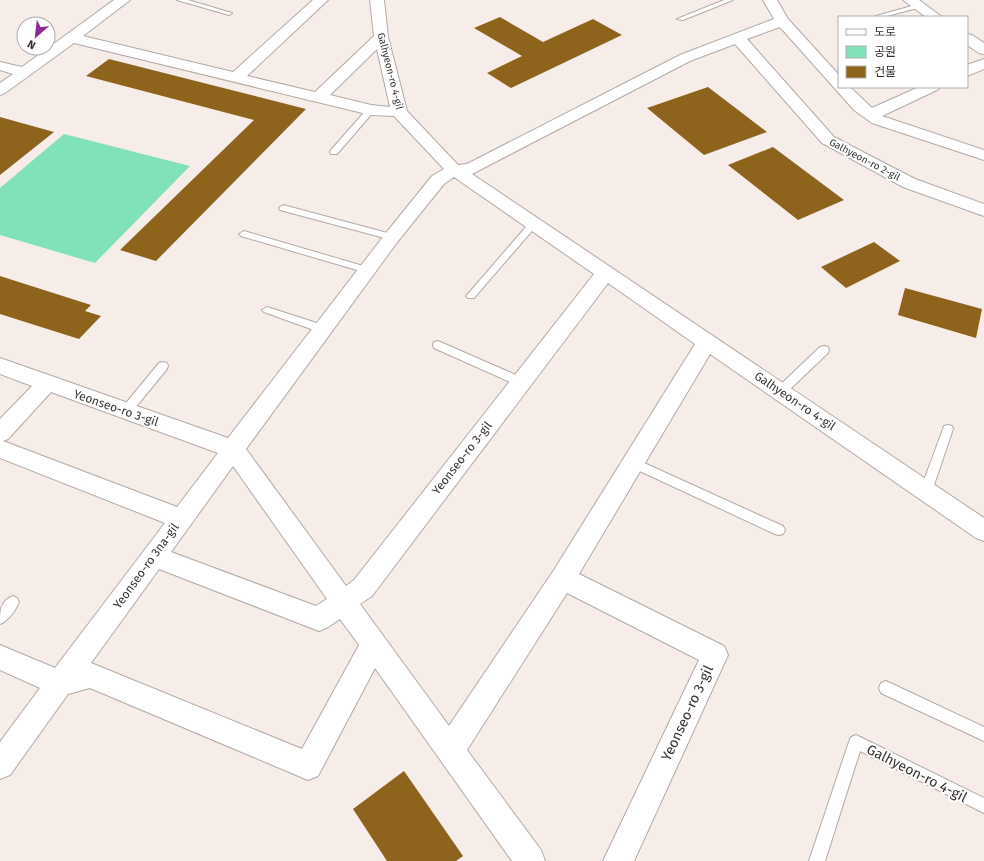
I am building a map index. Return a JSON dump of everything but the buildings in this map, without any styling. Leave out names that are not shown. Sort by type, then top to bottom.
[{"type":"street","points":[[0,90],[123,0]]},
{"type":"street","points":[[237,78],[322,0]]},
{"type":"street","name":"Galhyeon-ro 4-gil","points":[[377,0],[381,37],[399,112],[461,174],[984,531]]},
{"type":"street","points":[[770,0],[782,21],[838,83]]},
{"type":"street","points":[[914,3],[934,16]]},
{"type":"street","points":[[530,861],[233,449],[392,237],[438,180],[470,170],[686,58],[782,21]]},
{"type":"street","points":[[318,97],[381,37]]},
{"type":"street","points":[[72,38],[371,110],[399,112]]},
{"type":"street","name":"Galhyeon-ro 2-gil","points":[[738,38],[828,140],[909,183],[984,210]]},
{"type":"street","points":[[968,39],[984,50]]},
{"type":"street","points":[[968,71],[984,63]]},
{"type":"street","points":[[0,66],[24,72]]},
{"type":"street","points":[[842,88],[860,107],[878,120],[984,155]]},
{"type":"street","points":[[871,115],[930,88]]},
{"type":"street","points":[[521,382],[605,273]]},
{"type":"street","points":[[450,750],[563,578],[707,342]]},
{"type":"street","name":"Yeonseo-ro 3-gil","points":[[0,366],[233,449]]},
{"type":"street","name":"Yeonseo-ro 3-gil","points":[[153,556],[318,618],[363,588],[521,382]]},
{"type":"street","points":[[0,432],[47,383]]},
{"type":"street","points":[[0,449],[182,519]]},
{"type":"street","name":"Yeonseo-ro 3na-gil","points":[[0,765],[233,449]]},
{"type":"street","name":"Yeonseo-ro 3-gil","points":[[563,578],[715,655],[618,861]]},
{"type":"street","points":[[0,657],[60,684],[90,675],[308,766],[374,644]]},
{"type":"lane","points":[[180,0],[229,13]]},
{"type":"lane","points":[[681,19],[730,0]]},
{"type":"lane","points":[[879,16],[914,3]]},
{"type":"lane","points":[[334,152],[371,110]]},
{"type":"lane","points":[[283,208],[392,237]]},
{"type":"lane","points":[[471,296],[534,223]]},
{"type":"lane","points":[[244,234],[367,270]]},
{"type":"lane","points":[[267,310],[322,329]]},
{"type":"lane","points":[[438,345],[521,382]]},
{"type":"lane","points":[[780,391],[824,350]]},
{"type":"lane","points":[[126,411],[163,366]]},
{"type":"lane","points":[[926,491],[948,429]]},
{"type":"lane","points":[[633,463],[779,530]]},
{"type":"lane","points":[[0,618],[13,602]]},
{"type":"lane","points":[[886,688],[984,734]]},
{"type":"lane","name":"Galhyeon-ro 4-gil","points":[[817,861],[856,742],[984,806]]},
{"type":"green space","points":[[64,134],[190,166],[95,263],[0,235],[0,188]]}]
